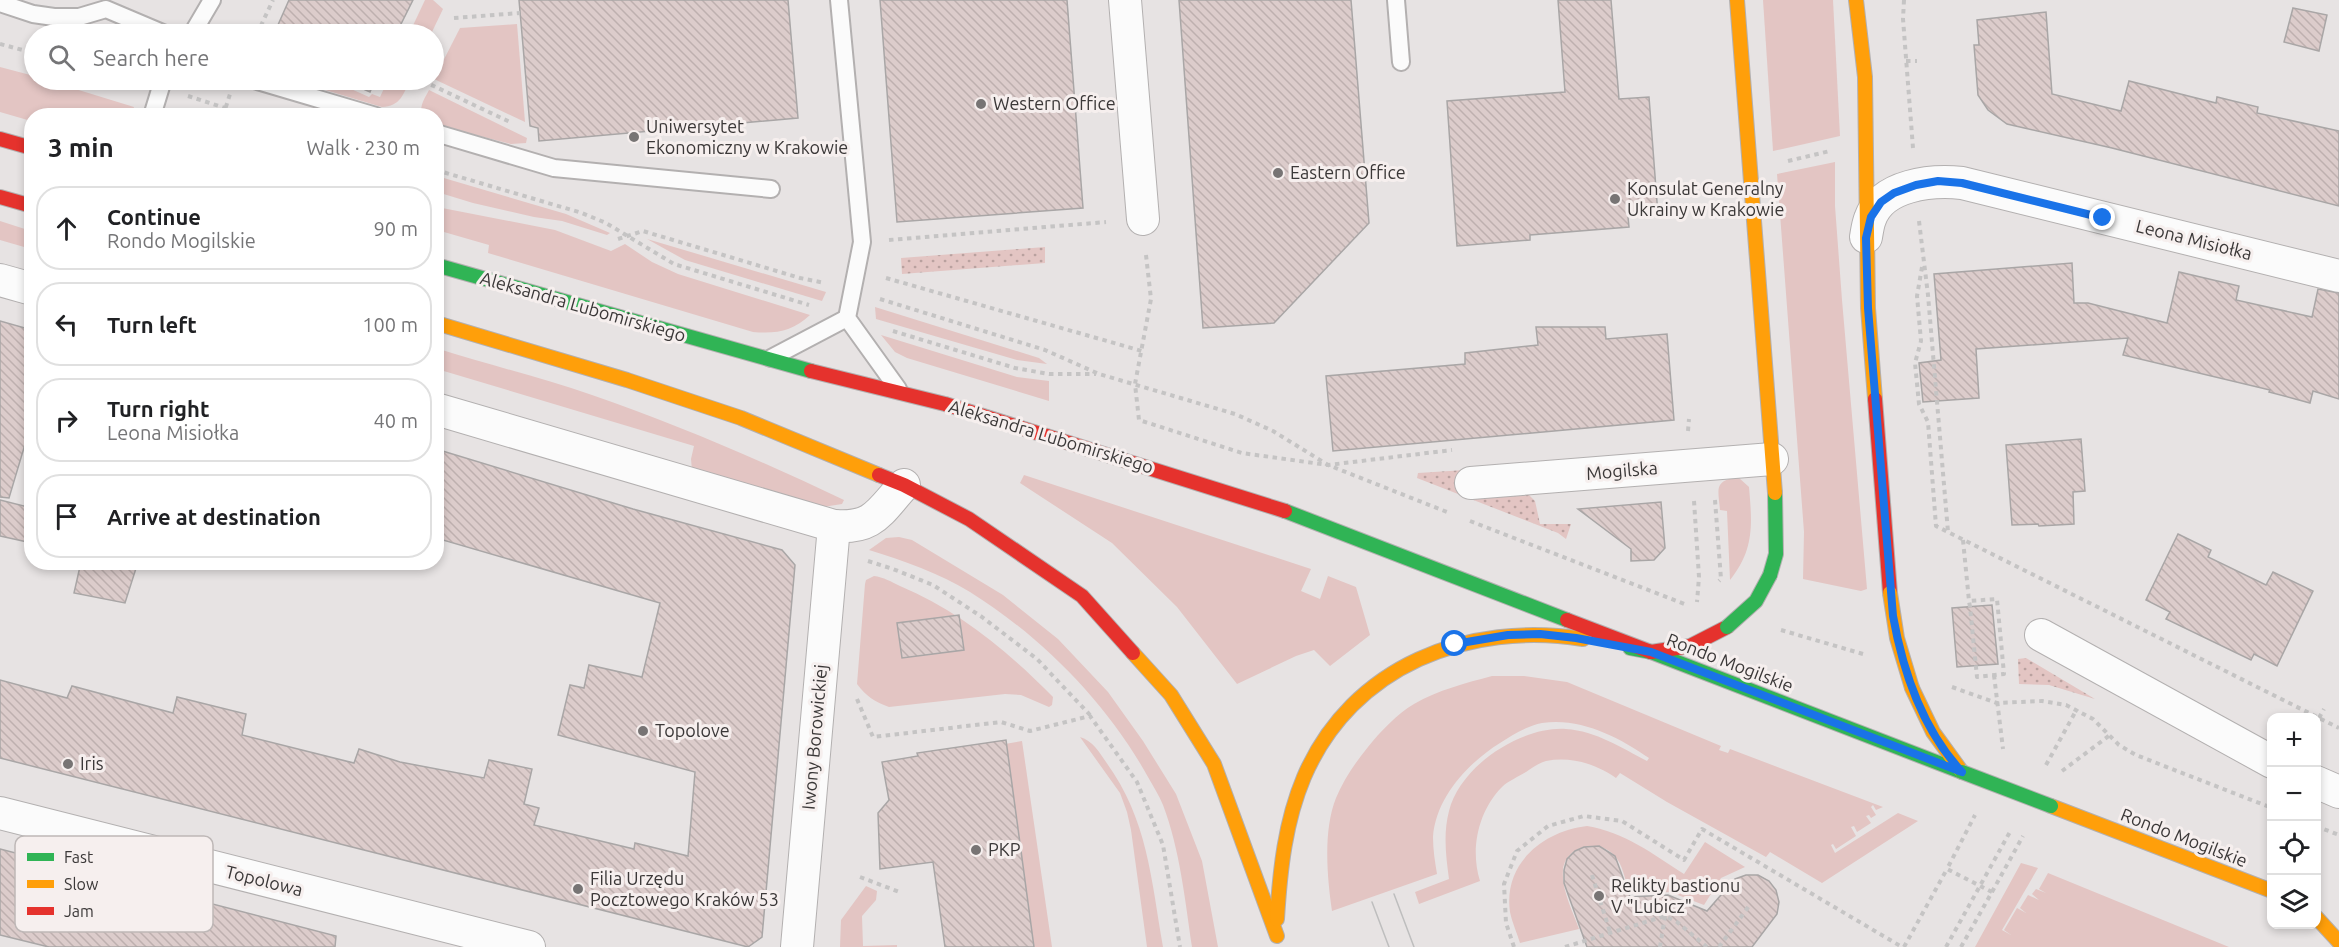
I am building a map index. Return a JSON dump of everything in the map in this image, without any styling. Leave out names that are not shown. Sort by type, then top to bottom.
[{"type":"main road","points":[[1651,652],[1690,646],[1727,627],[1756,601],[1770,574],[1778,539],[1737,0]]},
{"type":"main road","points":[[1856,0],[1865,77],[1868,308],[1890,593],[1899,647],[1912,688],[1936,740],[1945,754],[1962,772]]},
{"type":"main road","points":[[0,139],[24,146]]},
{"type":"main road","points":[[0,197],[24,204]]},
{"type":"main road","name":"Aleksandra Lubomirskiego","points":[[444,267],[768,359],[955,407],[1282,510],[1651,652]]},
{"type":"main road","points":[[444,325],[627,380],[741,418],[904,485],[969,519],[1082,596],[1171,694],[1214,764],[1279,941]]},
{"type":"main road","name":"Rondo Mogilskie","points":[[1279,941],[1277,906],[1282,855],[1293,805],[1313,758],[1338,720],[1371,686],[1397,669],[1433,651],[1455,644],[1508,635],[1540,634],[1576,638],[1651,652],[2267,889]]},
{"type":"main road","points":[[2321,914],[2339,942]]},
{"type":"street","points":[[1125,0],[1143,219]]},
{"type":"street","name":"Leona Misiołka","points":[[1866,238],[1871,217],[1881,202],[1894,193],[1916,185],[1938,181],[1962,183],[2339,276]]},
{"type":"street","points":[[0,280],[24,287]]},
{"type":"street","points":[[444,411],[834,526],[858,526],[870,522],[904,485]]},
{"type":"street","name":"Mogilska","points":[[1471,483],[1772,459]]},
{"type":"street","name":"Iwony Borowickiej","points":[[797,947],[834,526]]},
{"type":"street","points":[[2042,635],[2267,760]]},
{"type":"street","points":[[2321,784],[2339,792]]},
{"type":"street","name":"Topolowa","points":[[0,813],[91,836]]},
{"type":"street","name":"Topolowa","points":[[213,867],[530,947]]},
{"type":"lane","points":[[198,24],[212,0]]},
{"type":"lane","points":[[839,0],[862,242],[848,318],[901,394]]},
{"type":"lane","points":[[1396,0],[1401,62]]},
{"type":"lane","points":[[0,3],[33,14],[54,17],[79,17],[106,4],[145,24]]},
{"type":"lane","points":[[154,108],[160,90]]},
{"type":"lane","points":[[288,90],[349,108]]},
{"type":"lane","points":[[444,135],[554,168],[771,189]]},
{"type":"lane","points":[[768,359],[848,318]]},
{"type":"path","points":[[262,24],[273,0]]},
{"type":"path","points":[[1904,0],[1903,19],[1914,156]]},
{"type":"path","points":[[454,18],[520,13]]},
{"type":"path","points":[[0,44],[24,50]]},
{"type":"path","points":[[1906,61],[1917,61]]},
{"type":"path","points":[[442,90],[517,125]]},
{"type":"path","points":[[1784,162],[1841,148]]},
{"type":"path","points":[[444,172],[582,213],[606,223],[661,258],[689,270],[811,306]]},
{"type":"path","points":[[1918,215],[1922,263],[1928,295],[1948,532]]},
{"type":"path","points":[[862,242],[1143,219]]},
{"type":"path","points":[[618,240],[644,231],[834,286]]},
{"type":"path","points":[[1146,252],[1151,299],[1135,384],[1139,420],[1242,453],[1328,465]]},
{"type":"path","points":[[1922,263],[1917,296],[1921,341],[1915,363],[1918,404],[1928,422],[1936,526],[2309,713]]},
{"type":"path","points":[[857,270],[1142,351]]},
{"type":"path","points":[[871,296],[1045,350],[1099,374],[1254,422],[1328,465],[1449,512]]},
{"type":"path","points":[[886,329],[1023,370],[1049,374],[1099,374]]},
{"type":"path","points":[[1714,498],[1721,579],[1715,586]]},
{"type":"path","points":[[1694,508],[1699,577],[1696,609]]},
{"type":"path","points":[[1460,517],[1696,609]]},
{"type":"path","points":[[1963,540],[1969,601],[1977,677],[2004,674],[1997,599],[1969,601]]},
{"type":"path","points":[[862,560],[933,585],[974,611],[1037,659],[1090,716],[1137,782],[1163,845],[1180,947]]},
{"type":"path","points":[[1696,609],[1702,601]]},
{"type":"path","points":[[1788,632],[1844,647]]},
{"type":"path","points":[[1953,687],[1998,703],[2042,700],[2077,709],[2098,723],[2119,745],[2136,755],[2267,806]]},
{"type":"path","points":[[855,694],[873,737],[1001,722],[1029,731],[1090,716]]},
{"type":"path","points":[[2321,714],[2324,709]]},
{"type":"path","points":[[2321,719],[2339,728]]},
{"type":"path","points":[[1514,947],[1506,923],[1504,884],[1517,851],[1548,826],[1584,816],[1622,821],[1684,860],[1702,829],[1903,947],[1947,869]]},
{"type":"path","points":[[2321,828],[2339,835]]},
{"type":"path","points":[[1592,875],[1610,932]]},
{"type":"path","points":[[860,877],[902,893]]},
{"type":"path","points":[[1719,947],[1749,906]]},
{"type":"path","points":[[1660,947],[1665,916]]},
{"type":"path","points":[[1565,947],[1665,916],[1677,922],[1707,947]]},
{"type":"shaded area","points":[[425,0],[433,0],[443,9],[436,24],[414,24]]},
{"type":"shaded area","points":[[1763,0],[1833,0],[1840,136],[1773,151]]},
{"type":"shaded area","points":[[517,24],[525,122],[444,84],[444,59],[460,28]]},
{"type":"shaded area","points":[[0,67],[24,73],[24,90],[79,90],[134,107],[24,108],[24,119],[0,112]]},
{"type":"shaded area","points":[[325,90],[353,90],[369,97],[372,94],[380,97],[383,90],[405,90],[393,105],[382,107]]},
{"type":"shaded area","points":[[429,90],[527,138],[526,143],[511,144],[444,127],[444,108],[422,108]]},
{"type":"shaded area","points":[[1835,162],[1835,206],[1842,300],[1867,589],[1861,591],[1803,579],[1804,532],[1777,174]]},
{"type":"shaded area","points":[[444,178],[566,214],[610,233],[607,235],[562,221],[473,203],[444,194]]},
{"type":"shaded area","points":[[444,208],[555,230],[611,251],[625,244],[652,262],[678,274],[810,315],[791,328],[753,332],[488,253],[489,245],[444,232]]},
{"type":"shaded area","points":[[0,221],[24,229],[24,247],[0,240]]},
{"type":"shaded area","points":[[647,239],[826,292],[822,301],[685,260]]},
{"type":"shaded area","points":[[1045,247],[1045,263],[902,274],[901,258]]},
{"type":"shaded area","points":[[875,307],[1039,358],[1047,364],[1017,360],[876,319]]},
{"type":"shaded area","points":[[881,335],[1017,377],[1049,381],[1049,401],[907,358],[895,352]]},
{"type":"shaded area","points":[[444,350],[592,395],[657,419],[720,444],[844,500],[842,504],[823,507],[692,470],[691,459],[694,446],[444,371]]},
{"type":"shaded area","points":[[1465,470],[1529,495],[1535,501],[1540,524],[1571,524],[1566,539],[1558,533],[1417,478],[1418,473]]},
{"type":"shaded area","points":[[1024,475],[1311,569],[1301,591],[1320,599],[1328,576],[1356,587],[1370,635],[1330,666],[1314,650],[1237,684],[1177,607],[1112,543],[1020,483]]},
{"type":"shaded area","points":[[1738,477],[1749,487],[1751,524],[1744,557],[1730,580],[1727,511],[1720,510],[1718,491],[1721,483]]},
{"type":"shaded area","points":[[899,537],[912,540],[1003,595],[1058,639],[1108,692],[1143,741],[1176,794],[1202,861],[1218,947],[1192,947],[1178,857],[1169,822],[1156,791],[1113,723],[1071,674],[1022,629],[997,610],[947,579],[869,550],[886,538]]},
{"type":"shaded area","points":[[874,576],[881,577],[942,607],[982,634],[1001,648],[1053,697],[1052,705],[1049,707],[1021,695],[1005,694],[889,707],[871,698],[857,684],[865,584],[866,580]]},
{"type":"shaded area","points":[[2026,658],[2095,699],[2049,685],[2019,684],[2018,659]]},
{"type":"shaded area","points":[[1492,676],[1524,676],[1567,682],[1721,746],[1719,750],[1728,753],[1730,749],[1883,807],[1876,810],[1873,805],[1871,807],[1876,815],[1871,818],[1869,815],[1866,816],[1871,823],[1857,832],[1854,826],[1851,827],[1856,836],[1836,849],[1833,844],[1831,845],[1835,853],[1898,813],[1918,821],[1822,883],[1770,852],[1766,857],[1620,773],[1616,778],[1583,762],[1546,761],[1504,785],[1487,807],[1476,844],[1480,881],[1419,904],[1415,892],[1449,879],[1446,828],[1455,794],[1479,764],[1495,752],[1530,734],[1566,729],[1588,733],[1647,761],[1649,758],[1598,730],[1571,723],[1542,723],[1520,731],[1488,751],[1476,760],[1456,782],[1440,808],[1435,822],[1433,842],[1437,874],[1332,911],[1328,869],[1329,824],[1336,798],[1354,765],[1383,729],[1408,708],[1442,691]]},
{"type":"shaded area","points":[[1080,737],[1089,741],[1098,751],[1120,784],[1131,806],[1146,851],[1163,947],[1147,947],[1131,830],[1120,793]]},
{"type":"shaded area","points":[[1022,741],[1052,947],[1033,947],[1005,744]]},
{"type":"shaded area","points":[[1587,826],[1626,839],[1684,874],[1705,842],[1745,867],[1721,878],[1704,905],[1670,892],[1630,894],[1622,868],[1614,855],[1600,847],[1583,847],[1570,855],[1563,870],[1566,893],[1579,929],[1520,943],[1510,912],[1509,895],[1520,865],[1541,843],[1571,829]]},
{"type":"shaded area","points":[[2021,863],[2038,868],[2002,930],[2011,935],[2004,930],[2017,908],[2026,913],[2020,908],[2028,895],[2039,900],[2032,894],[2036,889],[2046,893],[2039,889],[2048,873],[2229,947],[1975,947]]},
{"type":"shaded area","points":[[866,886],[877,891],[876,900],[862,916],[863,946],[897,945],[897,947],[840,947],[841,920]]},
{"type":"building","points":[[289,0],[413,0],[401,24],[278,24]]},
{"type":"building","points":[[519,0],[788,0],[798,118],[539,141],[538,128],[530,126]]},
{"type":"building","name":"Western Office","points":[[880,0],[1067,0],[1083,208],[897,222]]},
{"type":"building","name":"Eastern Office","points":[[1179,0],[1351,0],[1369,223],[1274,323],[1203,328]]},
{"type":"building","points":[[1558,0],[1611,0],[1619,99],[1649,97],[1658,215],[1628,217],[1629,227],[1530,235],[1530,240],[1457,246],[1447,101],[1565,92]]},
{"type":"building","points":[[2293,8],[2327,15],[2319,51],[2284,42]]},
{"type":"building","points":[[2046,12],[2052,94],[2121,111],[2129,81],[2216,103],[2217,97],[2258,107],[2257,113],[2339,131],[2339,206],[2112,148],[2007,124],[1988,110],[1978,95],[1974,45],[1979,45],[1977,20]]},
{"type":"building","points":[[2072,263],[2074,303],[2088,303],[2167,323],[2179,272],[2239,286],[2236,300],[2312,317],[2318,289],[2339,293],[2339,399],[2313,391],[2310,403],[2269,392],[2270,390],[2123,355],[2128,338],[1976,349],[1979,398],[1923,402],[1919,363],[1941,360],[1934,274]]},
{"type":"building","points":[[0,321],[24,328],[24,448],[9,498],[0,497]]},
{"type":"building","points":[[1536,327],[1605,327],[1606,339],[1667,334],[1674,420],[1333,451],[1326,376],[1465,364],[1465,353],[1538,345]]},
{"type":"building","points":[[2081,439],[2085,491],[2073,492],[2074,524],[2012,525],[2006,445]]},
{"type":"building","points":[[444,451],[633,509],[782,550],[795,565],[762,937],[748,947],[0,758],[0,680],[67,698],[72,686],[173,713],[177,697],[246,714],[242,735],[354,763],[359,749],[400,762],[484,778],[489,760],[532,769],[524,804],[539,808],[534,825],[634,849],[635,843],[688,856],[695,772],[558,735],[570,685],[584,688],[589,665],[642,677],[660,603],[444,540]]},
{"type":"building","points":[[0,500],[24,506],[24,541],[0,536]]},
{"type":"building","points":[[1661,502],[1665,548],[1654,560],[1631,561],[1631,549],[1578,509]]},
{"type":"building","points":[[2178,534],[2211,550],[2208,557],[2266,585],[2273,572],[2313,591],[2277,666],[2254,654],[2251,660],[2166,619],[2170,612],[2146,600]]},
{"type":"building","points":[[79,570],[135,570],[125,603],[74,593]]},
{"type":"building","points":[[1992,605],[1998,664],[1957,667],[1952,608]]},
{"type":"building","points":[[959,615],[964,650],[902,658],[897,623]]},
{"type":"building","name":"PKP","points":[[1006,740],[1034,947],[945,947],[933,862],[880,869],[878,813],[889,800],[882,762],[918,756],[917,753]]},
{"type":"building","name":"Relikty bastionu V \"Lubicz\"","points":[[1599,846],[1615,856],[1630,897],[1668,895],[1707,911],[1735,879],[1746,875],[1758,875],[1769,881],[1776,890],[1779,902],[1777,914],[1752,947],[1587,947],[1564,883],[1564,870],[1567,859],[1575,851],[1584,847]]},
{"type":"building","points":[[0,849],[15,853],[15,932],[213,932],[213,904],[336,936],[335,947],[49,947],[0,935]]},
{"type":"tram line","points":[[1394,894],[1414,947]]},
{"type":"tram line","points":[[1372,902],[1389,947]]},
{"type":"traffic: fast","points":[[444,267],[811,371]]},
{"type":"traffic: fast","points":[[1770,575],[1776,554],[1775,493]]},
{"type":"traffic: fast","points":[[1285,511],[1567,620]]},
{"type":"traffic: fast","points":[[1727,627],[1756,601],[1770,575]]},
{"type":"traffic: fast","points":[[1630,648],[1651,652],[1962,772]]},
{"type":"traffic: fast","points":[[1962,772],[2051,806]]},
{"type":"traffic: slow","points":[[1737,0],[1775,493]]},
{"type":"traffic: slow","points":[[1856,0],[1865,77],[1868,308],[1875,399]]},
{"type":"traffic: slow","points":[[444,325],[627,380],[741,418],[879,475]]},
{"type":"traffic: slow","points":[[1890,593],[1897,638],[1912,688]]},
{"type":"traffic: slow","points":[[1277,919],[1284,846],[1292,811],[1304,777],[1325,738],[1352,706],[1383,679],[1419,659],[1457,645],[1498,637],[1540,635],[1583,639]]},
{"type":"traffic: slow","points":[[1133,653],[1171,695],[1214,764],[1277,936]]},
{"type":"traffic: slow","points":[[1912,688],[1933,732],[1962,772]]},
{"type":"traffic: slow","points":[[2051,806],[2267,889]]},
{"type":"traffic: slow","points":[[2321,922],[2339,942]]},
{"type":"traffic: jam","points":[[0,139],[24,146]]},
{"type":"traffic: jam","points":[[0,197],[24,204]]},
{"type":"traffic: jam","points":[[811,371],[945,404],[1285,511]]},
{"type":"traffic: jam","points":[[1875,399],[1890,593]]},
{"type":"traffic: jam","points":[[879,475],[904,485],[969,519],[1082,596],[1133,653]]},
{"type":"traffic: jam","points":[[1567,620],[1651,652]]},
{"type":"traffic: jam","points":[[1651,652],[1690,646],[1727,627]]},
{"type":"place","name":"Western Office","points":[[981,104]]},
{"type":"place","name":"Uniwersytet Ekonomiczny w Krakowie","points":[[634,137]]},
{"type":"place","name":"Eastern Office","points":[[1278,173]]},
{"type":"place","name":"Konsulat Generalny Ukrainy w Krakowie","points":[[1615,199]]},
{"type":"place","name":"Topolove","points":[[643,731]]},
{"type":"place","name":"Iris","points":[[68,764]]},
{"type":"place","name":"PKP","points":[[976,850]]},
{"type":"place","name":"Filia Urzędu Pocztowego Kraków 53","points":[[578,889]]},
{"type":"place","name":"Relikty bastionu V \"Lubicz\"","points":[[1599,896]]},
{"type":"route","points":[[1455,644],[1508,635],[1540,634],[1576,638],[1651,652],[1962,772],[1945,754],[1925,719],[1901,656],[1893,616],[1868,308],[1866,238],[1871,217],[1881,202],[1894,193],[1916,185],[1938,181],[1962,183],[2103,218]]}]
